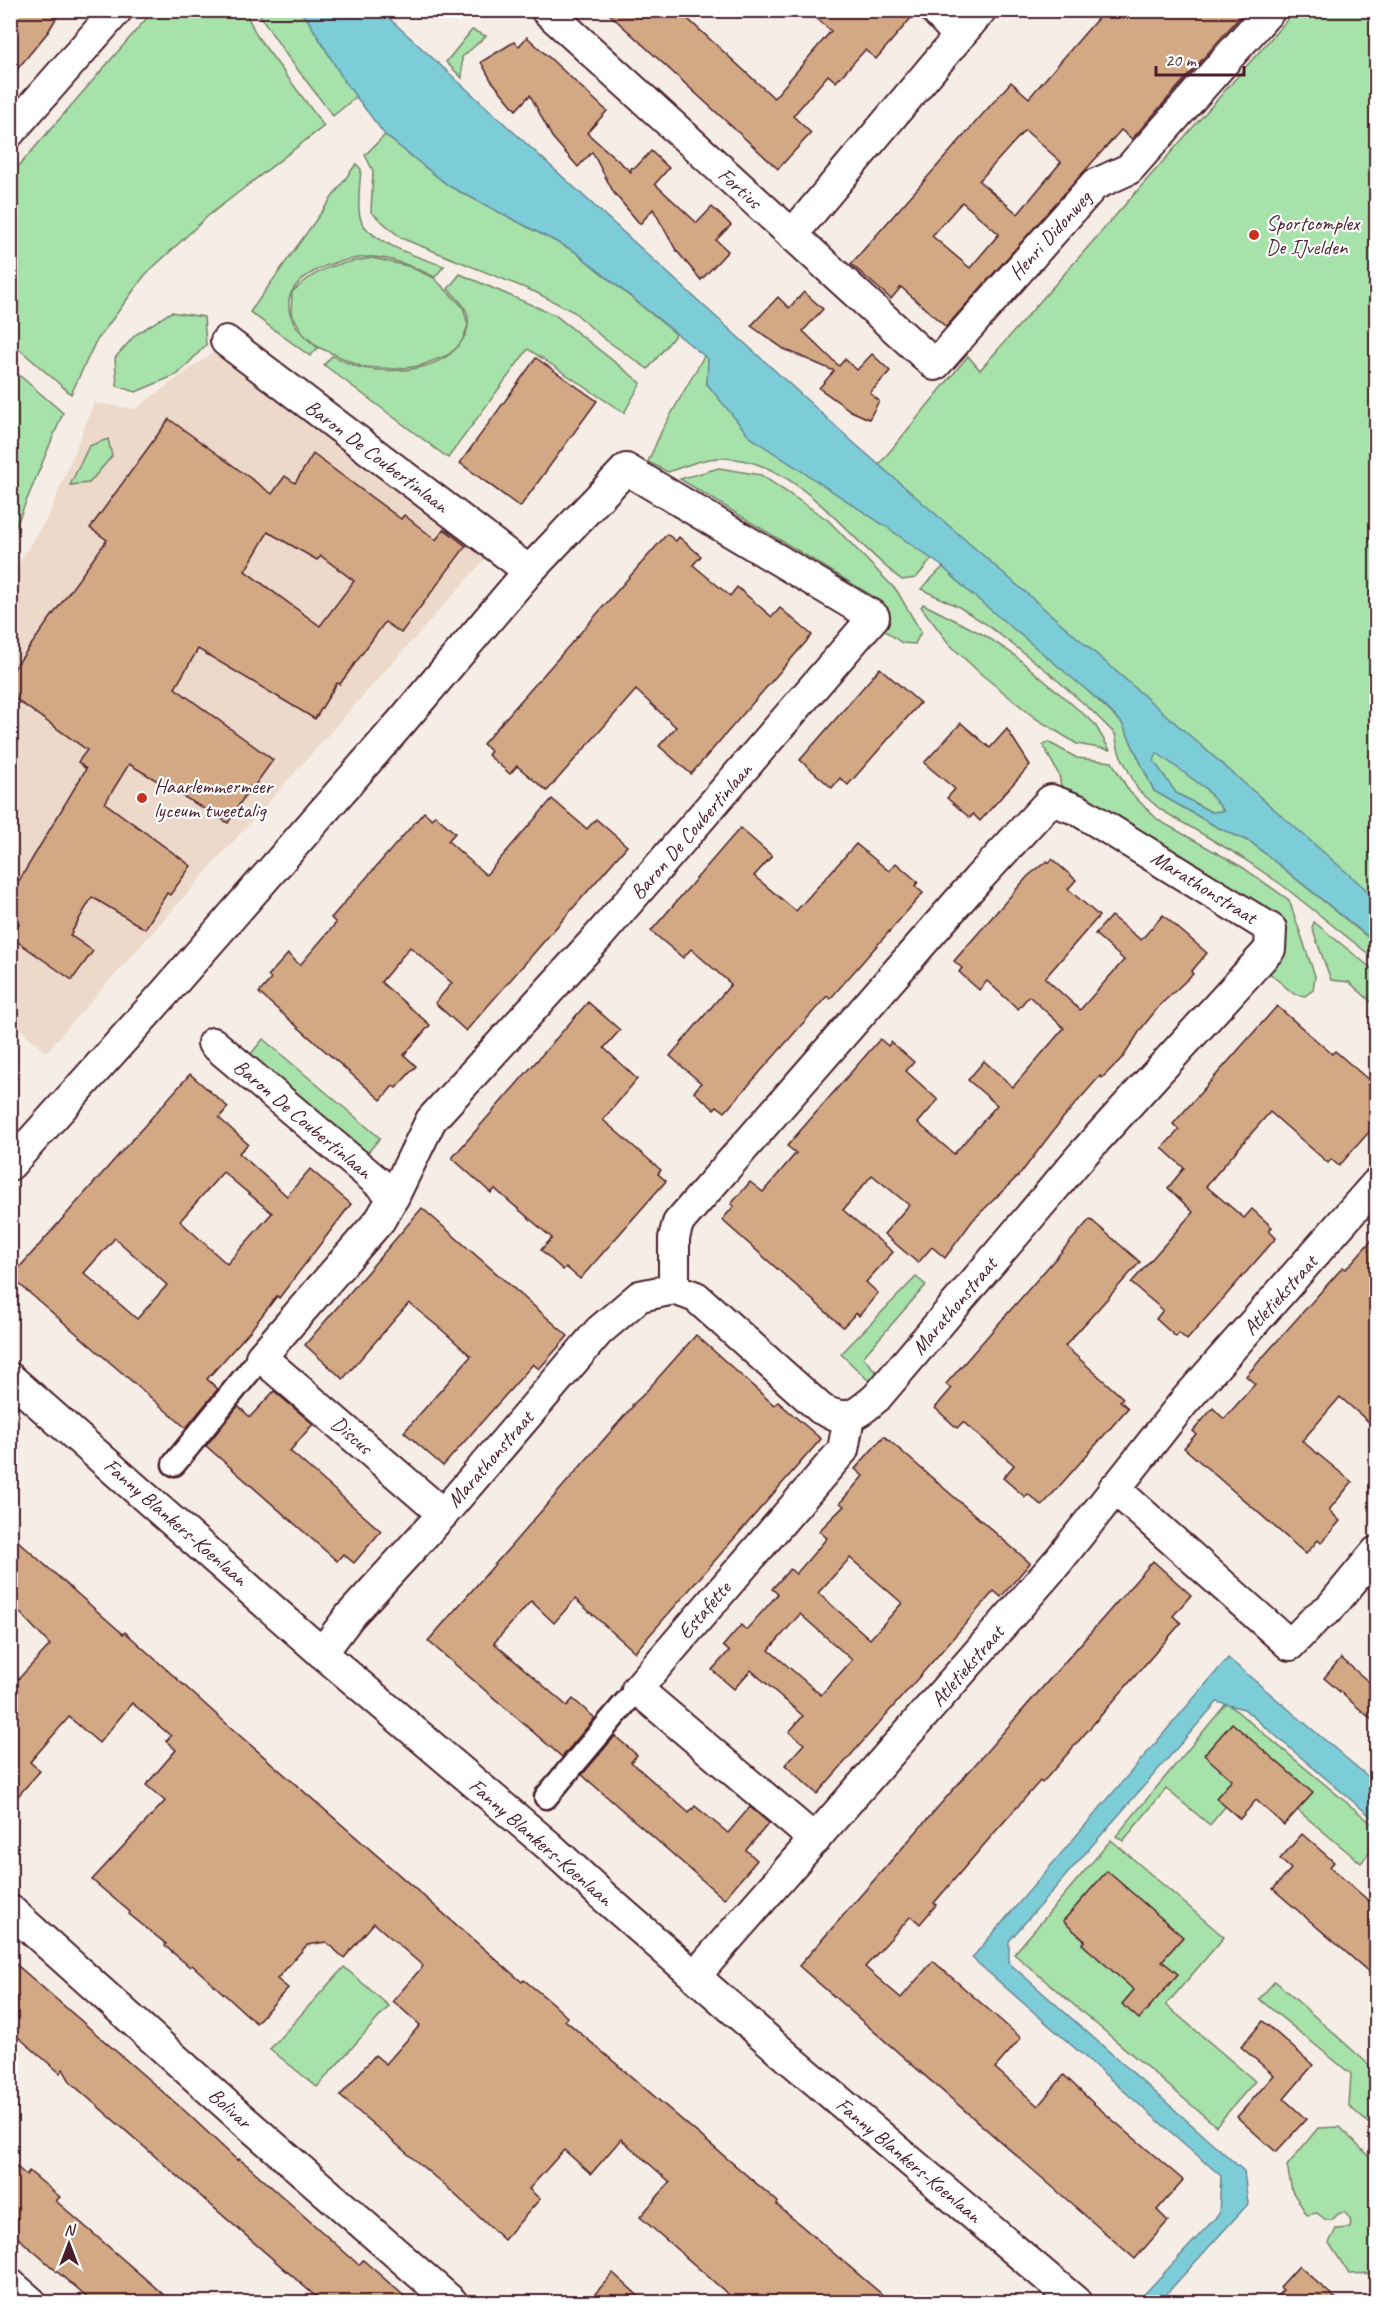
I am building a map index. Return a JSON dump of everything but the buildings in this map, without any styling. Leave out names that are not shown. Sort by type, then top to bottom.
[{"type":"street","points":[[10,132],[117,10]]},
{"type":"street","name":"Fortius","points":[[546,10],[935,364]]},
{"type":"street","points":[[935,10],[959,36]]},
{"type":"street","points":[[792,235],[981,10]]},
{"type":"street","name":"Henri Didonweg","points":[[935,364],[1094,185],[1129,169],[1270,10]]},
{"type":"street","name":"Baron De Coubertinlaan","points":[[226,341],[529,571]]},
{"type":"street","name":"Baron De Coubertinlaan","points":[[10,1165],[163,995],[395,729],[529,571],[626,469],[874,617],[614,920],[430,1120],[394,1196],[213,1043]]},
{"type":"street","name":"Marathonstraat","points":[[322,1653],[349,1617],[443,1514],[599,1331],[640,1296],[674,1289],[674,1238],[678,1223],[688,1210],[978,879],[1051,800],[1078,810],[1271,928],[1270,949],[1082,1155],[877,1397],[861,1411],[849,1417]]},
{"type":"street","name":"Atletiekstraat","points":[[695,1976],[1059,1560],[1184,1402],[1377,1184]]},
{"type":"street","points":[[174,1464],[261,1357],[380,1220],[394,1196]]},
{"type":"street","points":[[674,1289],[696,1297],[821,1409],[836,1417],[849,1417]]},
{"type":"street","name":"Discus","points":[[261,1357],[443,1514]]},
{"type":"street","name":"Fanny Blankers-Koenlaan","points":[[10,1378],[322,1653],[549,1846],[695,1976],[1076,2302]]},
{"type":"street","name":"Estafette","points":[[546,1797],[843,1449],[849,1417]]},
{"type":"street","points":[[1114,1488],[1290,1645],[1316,1618],[1330,1608],[1377,1552]]},
{"type":"street","points":[[637,1689],[815,1840]]},
{"type":"street","name":"Bolivar","points":[[10,1910],[240,2117],[452,2302]]},
{"type":"street","points":[[10,2284],[31,2302]]},
{"type":"shaded area","name":"Haarlemmermeer lyceum tweetalig","points":[[215,351],[492,551],[46,1052],[11,1021],[11,575],[49,515],[94,403],[135,409]]},
{"type":"green space","points":[[153,11],[245,11],[257,36],[324,126],[208,216],[145,275],[95,343],[71,394],[11,342],[11,175]]},
{"type":"green space","points":[[257,11],[299,11],[308,20],[356,97],[333,116],[285,53]]},
{"type":"green space","name":"Sportcomplex De IJvelden","points":[[1295,11],[1376,11],[1376,913],[873,472],[968,356],[980,370]]},
{"type":"green space","points":[[472,30],[486,36],[462,57],[462,78],[446,62]]},
{"type":"green space","points":[[385,135],[449,186],[574,251],[676,334],[648,369],[603,338],[574,312],[535,292],[401,238],[371,212],[373,171],[365,155]]},
{"type":"green space","points":[[356,164],[361,169],[359,206],[364,226],[372,234],[396,248],[444,266],[435,277],[398,262],[368,257],[337,262],[306,276],[292,292],[289,302],[290,313],[295,324],[318,348],[310,356],[250,312]]},
{"type":"green space","points":[[372,258],[408,266],[434,278],[463,307],[468,325],[461,344],[448,355],[420,366],[396,369],[362,367],[318,347],[303,334],[291,312],[292,292],[312,276],[329,267]]},
{"type":"green space","points":[[460,274],[555,315],[641,383],[624,413],[528,349],[448,458],[324,365],[332,356],[363,368],[407,370],[436,362],[448,355],[458,346],[468,327],[466,310],[448,289]]},
{"type":"green space","points":[[171,312],[204,317],[206,345],[178,374],[136,392],[117,386],[115,358],[135,335]]},
{"type":"green space","points":[[704,356],[708,359],[707,384],[888,528],[932,559],[916,578],[902,580],[820,504],[774,471],[749,462],[722,458],[701,461],[668,472],[648,462],[662,430]]},
{"type":"green space","points":[[11,368],[63,413],[11,538]]},
{"type":"green space","points":[[108,439],[112,456],[89,483],[70,485],[89,446]]},
{"type":"green space","points":[[719,468],[761,475],[828,520],[897,591],[921,632],[915,644],[902,643],[884,630],[888,618],[884,603],[680,479]]},
{"type":"green space","points":[[943,567],[968,591],[1074,678],[1122,723],[1154,791],[1217,827],[1252,843],[1376,944],[1376,960],[1282,885],[1238,855],[1161,810],[1138,790],[1119,752],[1115,734],[1092,711],[1047,671],[986,624],[959,607],[921,589]]},
{"type":"green space","points":[[923,604],[984,635],[1013,654],[1094,723],[1110,750],[1077,744],[1035,718],[981,674],[950,645],[921,607]]},
{"type":"green space","points":[[1048,742],[1077,758],[1112,762],[1129,791],[1158,820],[1242,867],[1289,900],[1315,976],[1313,990],[1305,996],[1294,994],[1267,971],[1285,931],[1274,912],[1061,786],[1059,775],[1043,745]]},
{"type":"green space","points":[[1157,752],[1205,788],[1225,811],[1211,812],[1176,793],[1153,761]]},
{"type":"green space","points":[[1314,922],[1376,972],[1376,1006],[1349,982],[1331,980],[1312,928]]},
{"type":"green space","points":[[263,1039],[380,1138],[364,1157],[247,1059]]},
{"type":"green space","points":[[916,1277],[926,1285],[863,1357],[878,1374],[870,1382],[841,1354]]},
{"type":"green space","points":[[1227,1703],[1376,1827],[1376,1845],[1361,1863],[1253,1773],[1210,1825],[1166,1789],[1123,1841],[1116,1836]]},
{"type":"green space","points":[[1111,1840],[1224,1937],[1166,2005],[1255,2081],[1216,2126],[1014,1954]]},
{"type":"green space","points":[[344,1967],[389,2006],[317,2087],[270,2049]]},
{"type":"green space","points":[[1275,1981],[1376,2071],[1376,2130],[1349,2106],[1351,2074],[1259,1999]]},
{"type":"green space","points":[[1340,2127],[1376,2164],[1376,2273],[1349,2274],[1329,2243],[1336,2229],[1350,2228],[1351,2221],[1344,2212],[1332,2220],[1326,2220],[1317,2213],[1307,2215],[1292,2191],[1287,2166],[1318,2128]]},
{"type":"water","points":[[299,11],[381,11],[854,443],[1376,898],[1376,943],[1252,843],[1217,827],[1154,791],[1122,723],[1102,703],[968,591],[943,567],[750,437],[707,384],[708,359],[574,251],[449,186],[385,135],[345,82],[308,20]],"holes":[[[1157,753],[1205,788],[1224,811],[1211,812],[1176,793],[1154,761]]]},
{"type":"water","points":[[1228,1658],[1372,1780],[1376,1779],[1376,1821],[1244,1709],[1217,1702],[1009,1941],[1009,1963],[1244,2171],[1248,2204],[1159,2302],[1137,2302],[1219,2214],[1221,2176],[972,1958]]},
{"type":"place","name":"Sportcomplex De IJvelden","points":[[1254,235]]},
{"type":"place","name":"Haarlemmermeer lyceum tweetalig","points":[[142,798]]}]
